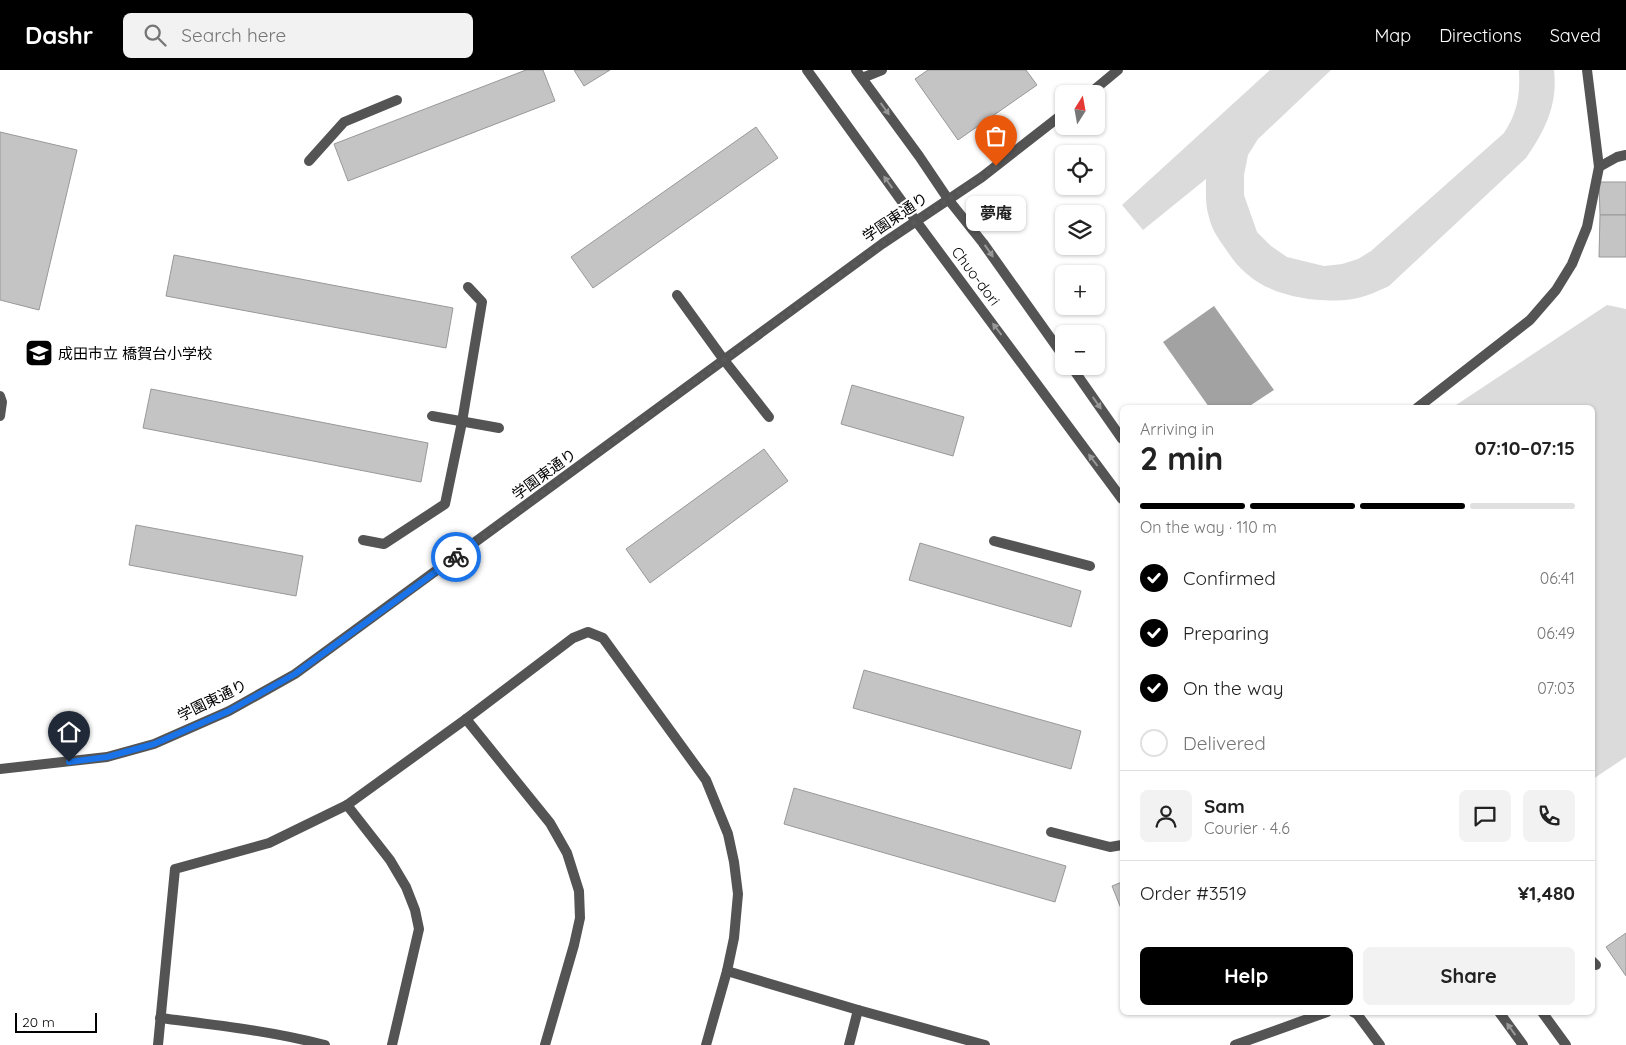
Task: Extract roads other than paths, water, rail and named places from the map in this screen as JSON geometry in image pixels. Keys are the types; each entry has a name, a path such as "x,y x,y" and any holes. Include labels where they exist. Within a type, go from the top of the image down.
{"street":[{"name":"Chuo-dori","path":"807,70 916,221 1120,496"},
{"path":"859,74 882,70"},
{"path":"1100,85 1118,70"},
{"path":"1421,405 1530,320 1556,290 1572,264 1587,227 1599,167 1587,70"},
{"name":"Chuo-dori","path":"859,74 1055,344"},
{"path":"309,161 344,122 397,100"},
{"name":"学園東通り","path":"0,769 107,757 154,744 229,711 295,674 882,244 982,177 1055,120"},
{"path":"1599,167 1617,157 1626,155"},
{"path":"363,540 384,544 445,504 462,422 482,302 468,287"},
{"path":"678,295 724,360 769,417"},
{"path":"1076,375 1120,437"},
{"path":"0,396 2,402 0,416"},
{"path":"432,416 499,428"},
{"path":"994,541 1090,566"},
{"path":"158,1045 175,869 269,843 347,805 466,719 573,638 588,632 604,638 706,780 728,834 738,894 734,938 706,1045"},
{"path":"466,719 550,822 568,853 579,891 580,918 546,1045"},
{"path":"347,805 394,867 406,887 415,910 419,929 392,1045"},
{"path":"1051,832 1110,847 1120,845"},
{"path":"727,970 858,1010 984,1045"},
{"path":"849,1045 858,1010"},
{"path":"1235,1045 1319,1015"},
{"path":"1357,1015 1380,1045"},
{"path":"1501,1015 1523,1045"},
{"path":"1544,1015 1566,1045"},
{"path":"160,1018 248,1029 325,1045"}],"place":[{"name":"夢庵","path":"996,166"},
{"name":"成田市立 橋賀台小学校","path":"39,353"}]}
